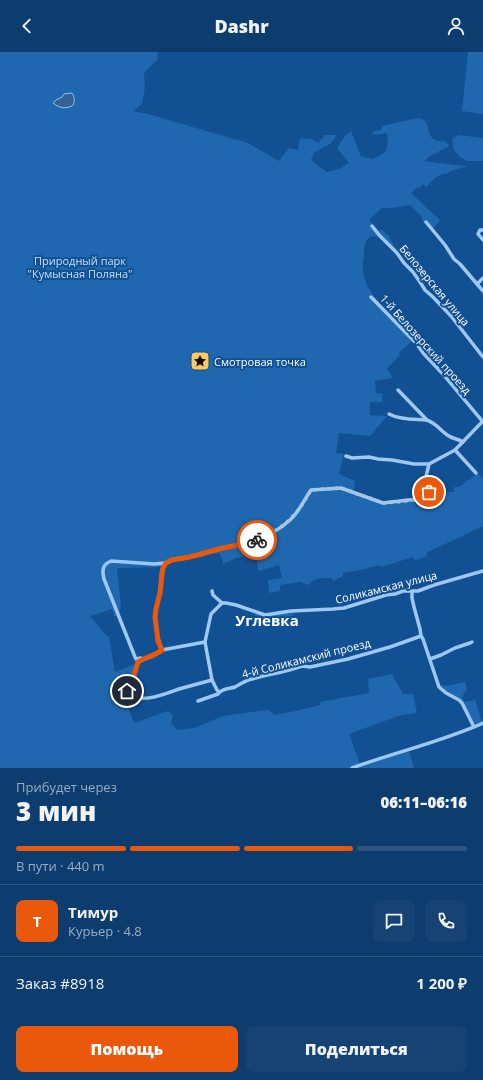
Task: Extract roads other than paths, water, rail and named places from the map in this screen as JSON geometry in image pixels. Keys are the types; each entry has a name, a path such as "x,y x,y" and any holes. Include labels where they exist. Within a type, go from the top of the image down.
{"street":[{"path":"426,222 445,245 454,259 483,291"},
{"name":"Белозерская улица","path":"372,226 413,272 425,290 451,316 483,357"},
{"path":"483,230 480,230 478,234 483,240"},
{"path":"477,284 483,278"},
{"name":"1-й Белозерский проезд","path":"371,297 415,342 483,421"},
{"path":"398,390 427,420"},
{"path":"389,414 394,417 427,420 436,424 449,437 463,442"},
{"path":"346,456 352,458 369,457 414,464 429,464 455,450 483,421"},
{"path":"455,450 476,473"},
{"path":"205,642 162,650 153,656 141,660 140,658 136,659 104,579 102,569 104,566 112,561 154,564 166,563 172,560 253,542 276,531 290,520 311,490 341,488 383,503 417,500 422,494 424,488 429,464"},
{"path":"424,488 436,497"},
{"path":"162,650 158,641 155,617 163,568 166,563"},
{"name":"Соликамская улица","path":"222,603 236,605 266,614 344,608 403,591 418,591 483,570"},
{"path":"212,591 213,595 222,603 211,614 205,642 212,680 219,692"},
{"path":"412,592 412,598 421,636 439,687 442,691 462,703 474,727"},
{"name":"4-й Соликамский проезд","path":"198,701 214,696 224,689 234,687 253,678 302,666 310,667 348,659 421,636"},
{"path":"430,659 472,642"},
{"path":"141,660 137,665 131,685 127,691 133,697 158,697 179,689 212,680"},
{"path":"352,768 377,758 452,736 483,723"}],"place":[{"name":"Смотровая точка","path":"200,361"}],"district":[{"name":"Углевка","path":"267,620"}],"park label":[{"name":"Природный парк \"Кумысная Поляна\"","path":"80,266"}]}
